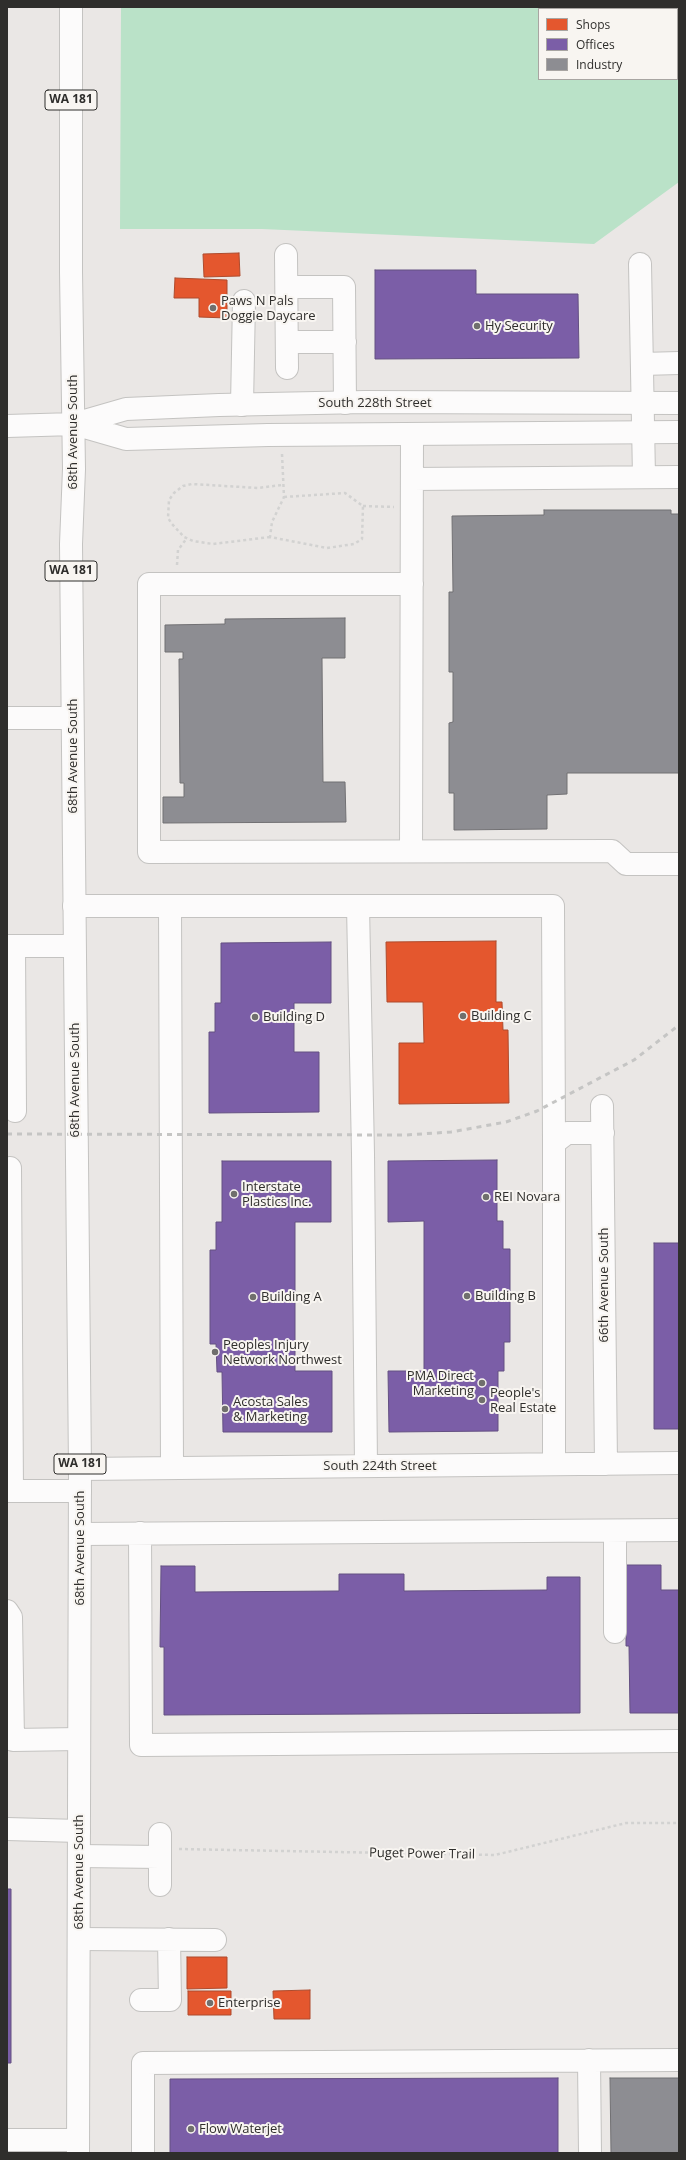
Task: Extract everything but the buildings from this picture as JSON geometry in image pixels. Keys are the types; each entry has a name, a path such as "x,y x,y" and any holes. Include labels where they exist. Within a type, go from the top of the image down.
{"main road":[{"name":"68th Avenue South","path":"71,7 71,272 74,424 71,544 72,718 80,1469 78,2146"},
{"path":"286,255 288,368"},
{"path":"640,264 644,477"},
{"path":"287,287 344,287 345,403"},
{"path":"242,405 244,301"},
{"path":"287,342 345,342"},
{"path":"642,364 679,363"},
{"name":"South 228th Street","path":"7,426 74,424 126,409 242,405 345,403 679,403"},
{"name":"South 228th Street","path":"74,424 126,440 281,435 679,432"},
{"path":"411,851 412,435"},
{"path":"412,479 679,477"},
{"path":"412,584 149,584 149,852 612,851 626,864 679,864"},
{"path":"7,718 72,718"},
{"path":"74,906 553,906 554,1464"},
{"path":"170,906 172,1468"},
{"path":"358,906 363,1154 366,1466"},
{"path":"15,1111 11,946 74,946"},
{"name":"66th Avenue South","path":"602,1106 606,1464"},
{"path":"554,1143 567,1133 603,1133"},
{"path":"10,1168 10,1491 80,1491"},
{"name":"South 224th Street","path":"80,1469 679,1463"},
{"path":"615,1530 615,1632"},
{"path":"80,1534 679,1530"},
{"path":"140,1534 141,1745 679,1741"},
{"path":"7,1611 11,1618 13,1740 80,1739"},
{"path":"7,1829 79,1831"},
{"path":"79,1856 160,1846 160,1885"},
{"path":"79,1939 215,1940"},
{"path":"140,2000 170,2000 169,1940"},
{"path":"589,2060 590,2153"},
{"path":"143,2153 143,2063 679,2060"},
{"path":"7,2140 78,2146"}],"path":[{"path":"270,537 272,522 284,497 282,485 281,435"},
{"path":"282,485 258,488 204,484 183,486 169,500 168,518 176,529 193,541 213,544 270,537 327,548 354,544 362,539 363,506"},
{"path":"284,497 345,493 363,506 412,508"},
{"path":"177,584 177,556 187,538"},
{"name":"Puget Power Trail","path":"160,1846 495,1855 626,1823 679,1822"}],"green space":[{"path":"121,7 679,7 679,182 594,244 262,229 120,229"}],"railway":[{"path":"7,1134 406,1135 451,1132 506,1122 537,1111 634,1060 679,1025"}],"place":[{"name":"Paws N Pals Doggie Daycare","path":"213,308"},
{"name":"Hy Security","path":"477,326"},
{"name":"Building C","path":"463,1016"},
{"name":"Building D","path":"255,1017"},
{"name":"Interstate Plastics Inc.","path":"234,1194"},
{"name":"REI Novara","path":"486,1197"},
{"name":"Building B","path":"467,1296"},
{"name":"Building A","path":"253,1297"},
{"name":"Peoples Injury Network Northwest","path":"215,1352"},
{"name":"PMA Direct Marketing","path":"482,1383"},
{"name":"People's Real Estate","path":"482,1400"},
{"name":"Acosta Sales & Marketing","path":"225,1409"},
{"name":"Enterprise","path":"210,2003"},
{"name":"Flow Waterjet","path":"191,2129"}]}
